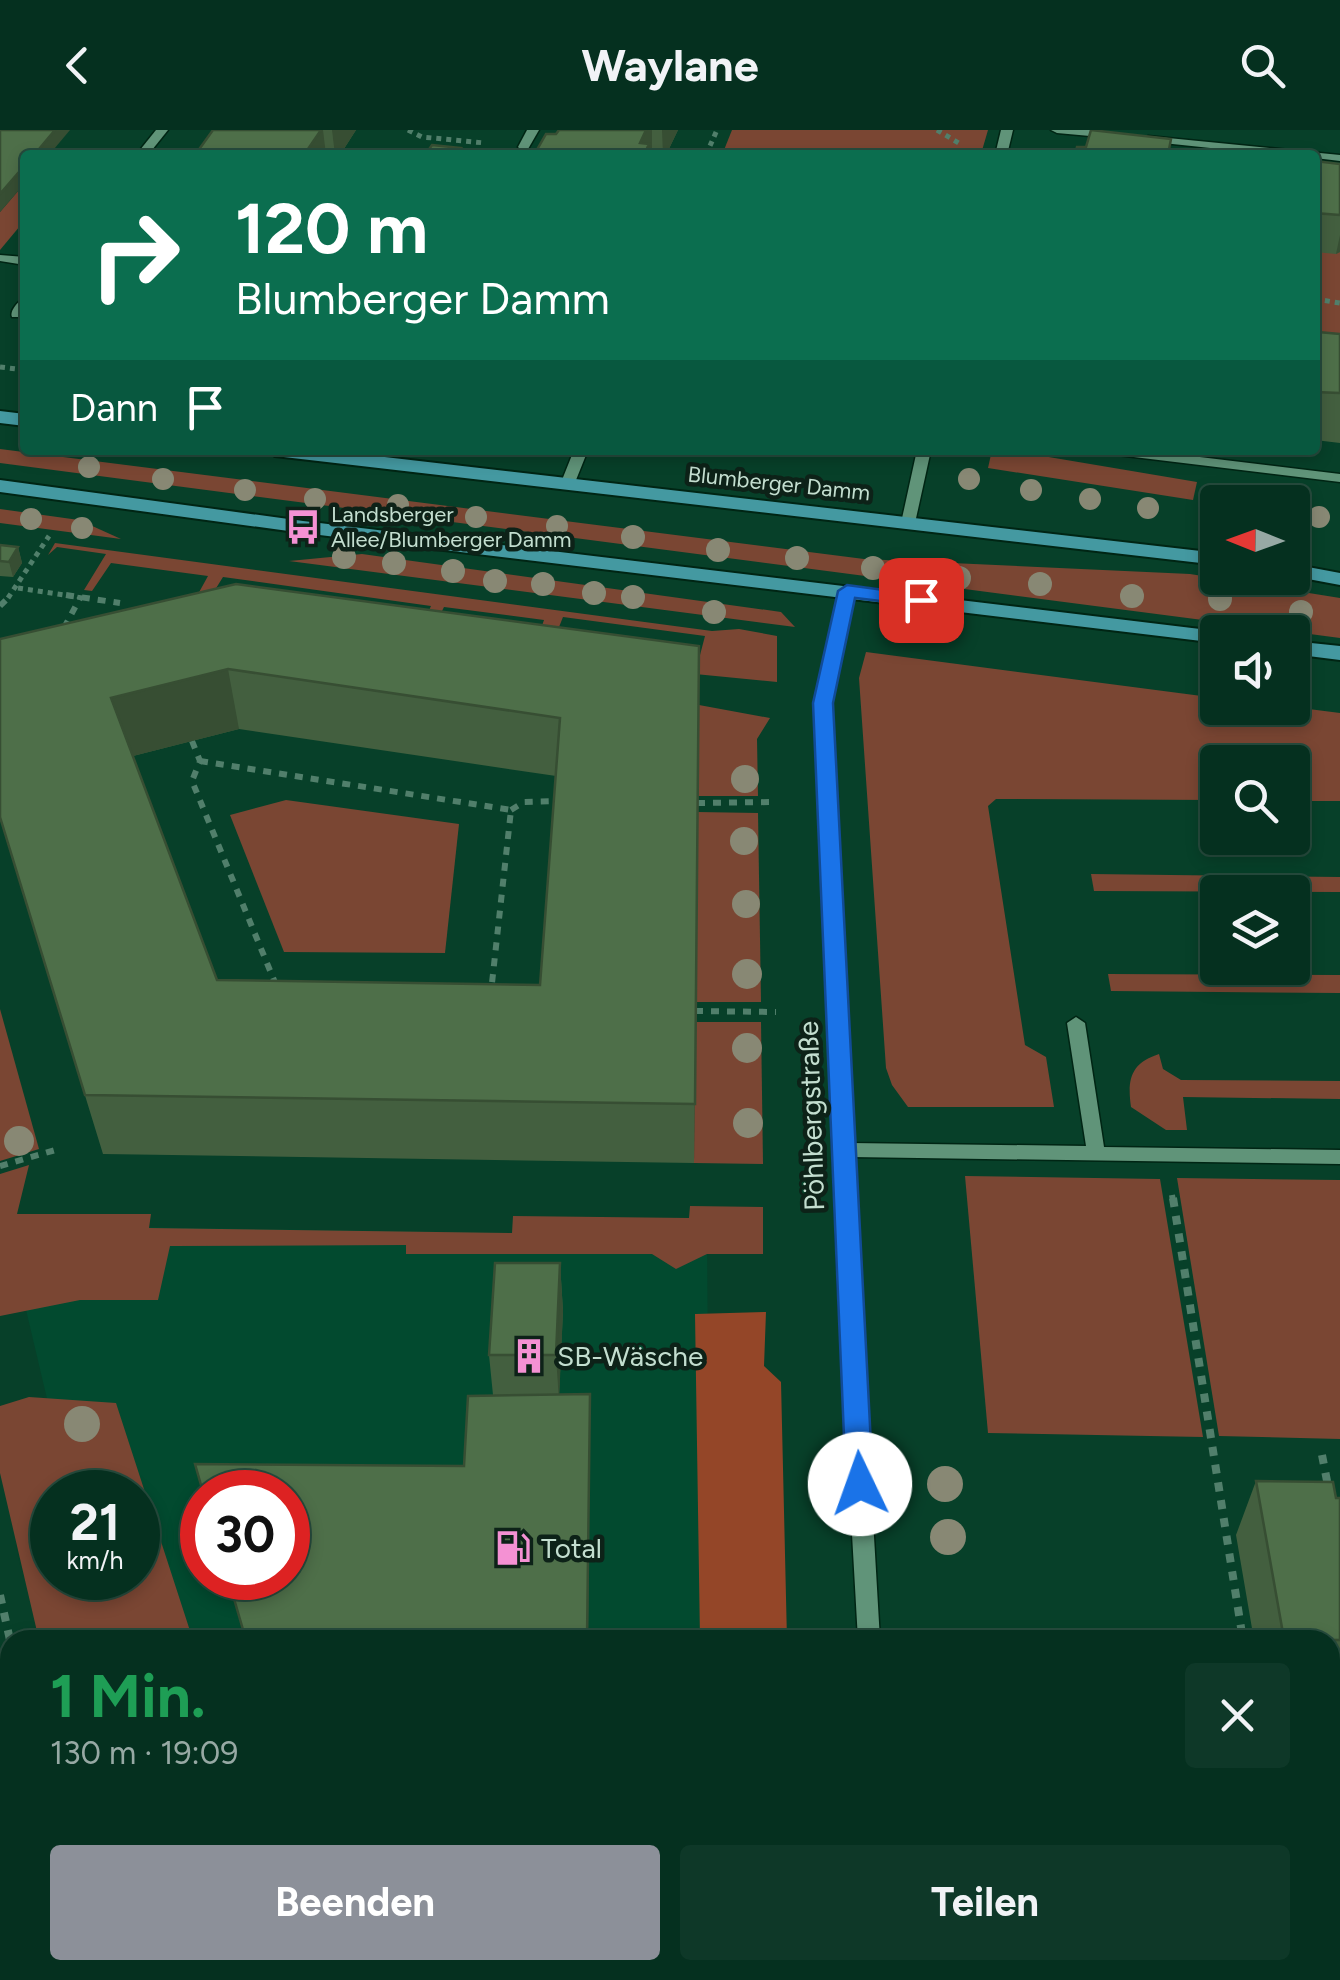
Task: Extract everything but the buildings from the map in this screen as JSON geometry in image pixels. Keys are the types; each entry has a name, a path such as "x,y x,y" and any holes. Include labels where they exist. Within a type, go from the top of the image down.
{"main road":[{"name":"Blumberger Damm","path":"318,455 1200,558"},
{"path":"0,486 322,530 1200,635"},
{"path":"1310,573 1340,579"},
{"path":"1310,648 1340,652"}],"street":[{"path":"146,150 162,130"},
{"path":"524,147 533,130"},
{"path":"1057,130 1120,136"},
{"path":"1139,138 1262,150"},
{"path":"568,485 579,455"},
{"path":"908,523 923,455"},
{"path":"1150,455 1340,478"},
{"name":"Pöhlbergstraße","path":"847,591 823,703 868,1630"},
{"path":"1076,1023 1096,1154"},
{"path":"842,1150 1340,1157"}],"path":[{"path":"408,130 422,137 524,147"},
{"path":"937,130 966,148"},
{"path":"454,150 459,141"},
{"path":"0,606 18,588 50,535"},
{"path":"18,588 120,603"},
{"path":"57,642 80,598"},
{"path":"192,740 200,761 192,780 278,990"},
{"path":"200,761 511,810 524,802 561,801"},
{"path":"697,803 772,802"},
{"path":"491,994 511,810"},
{"path":"472,993 491,994 501,1001"},
{"path":"695,1012 776,1012"},
{"path":"0,1166 59,1149"},
{"path":"1166,1155 1242,1630"},
{"path":"1322,1455 1331,1505"},
{"path":"0,1595 8,1630"}],"shaded area":[{"path":"732,130 988,130 982,150 724,150"},
{"path":"20,189 20,226 0,250 0,212"},
{"path":"1320,252 1340,252 1340,383 1320,381"},
{"path":"0,449 20,452 20,455 47,455 864,559 1190,574 1200,576 1200,595 1310,593 1340,598 1340,638 1310,634 1310,615 1200,615 1200,620 0,463"},
{"path":"991,455 1037,455 1197,482 1193,500 988,468"},
{"path":"0,509 79,520 121,539 0,523"},
{"path":"55,543 712,631 739,629 777,636 777,682 695,674 705,636 563,617 549,652 533,651 544,620 444,607 429,637 417,636 431,606 223,577 205,606 192,605 208,576 111,563 92,591 84,590 106,554 57,547 48,555"},
{"path":"362,554 781,612 795,627 289,561"},
{"path":"866,652 1200,696 1200,725 1310,725 1310,709 1340,713 1340,801 1310,801 1310,745 1200,745 1200,800 996,799 988,806 1025,1045 1046,1057 1054,1107 908,1107 892,1085 886,1068 859,678"},
{"path":"699,705 770,718 757,739 758,796 697,796"},
{"path":"286,800 459,824 445,953 284,952 230,815"},
{"path":"697,812 758,813 761,1002 696,1002"},
{"path":"1091,874 1200,875 1200,891 1094,891"},
{"path":"1310,877 1340,877 1340,892 1310,892"},
{"path":"1108,974 1200,974 1200,985 1310,985 1310,975 1340,975 1340,993 1111,991"},
{"path":"0,1009 39,1149 0,1161"},
{"path":"695,1022 761,1022 763,1164 694,1163"},
{"path":"1159,1054 1163,1069 1181,1080 1340,1081 1340,1099 1183,1097 1187,1130 1166,1130 1131,1107 1130,1097 1137,1067"},
{"path":"29,1165 17,1214 151,1214 149,1228 512,1233 513,1216 689,1218 690,1206 763,1207 763,1254 707,1254 676,1269 652,1254 406,1254 406,1245 170,1246 158,1300 80,1300 0,1316 0,1174"},
{"path":"965,1176 1160,1179 1203,1437 988,1433"},
{"path":"1177,1178 1340,1180 1340,1439 1219,1436"},
{"path":"6,1225 707,1236 710,1630 114,1630 128,1600 160,1600 160,1470 64,1470"},
{"path":"766,1312 764,1366 781,1382 787,1630 700,1630 695,1314"},
{"path":"29,1397 116,1403 138,1470 30,1470 30,1600 160,1600 160,1538 190,1630 37,1630 0,1473 0,1406"}],"place":[{"name":"Landsberger Allee/Blumberger Damm","path":"303,527"},
{"name":"SB-Wäsche","path":"529,1356"},
{"name":"Total","path":"513,1548"}],"route":[{"path":"860,1484 823,703 847,591 921,600"}]}
